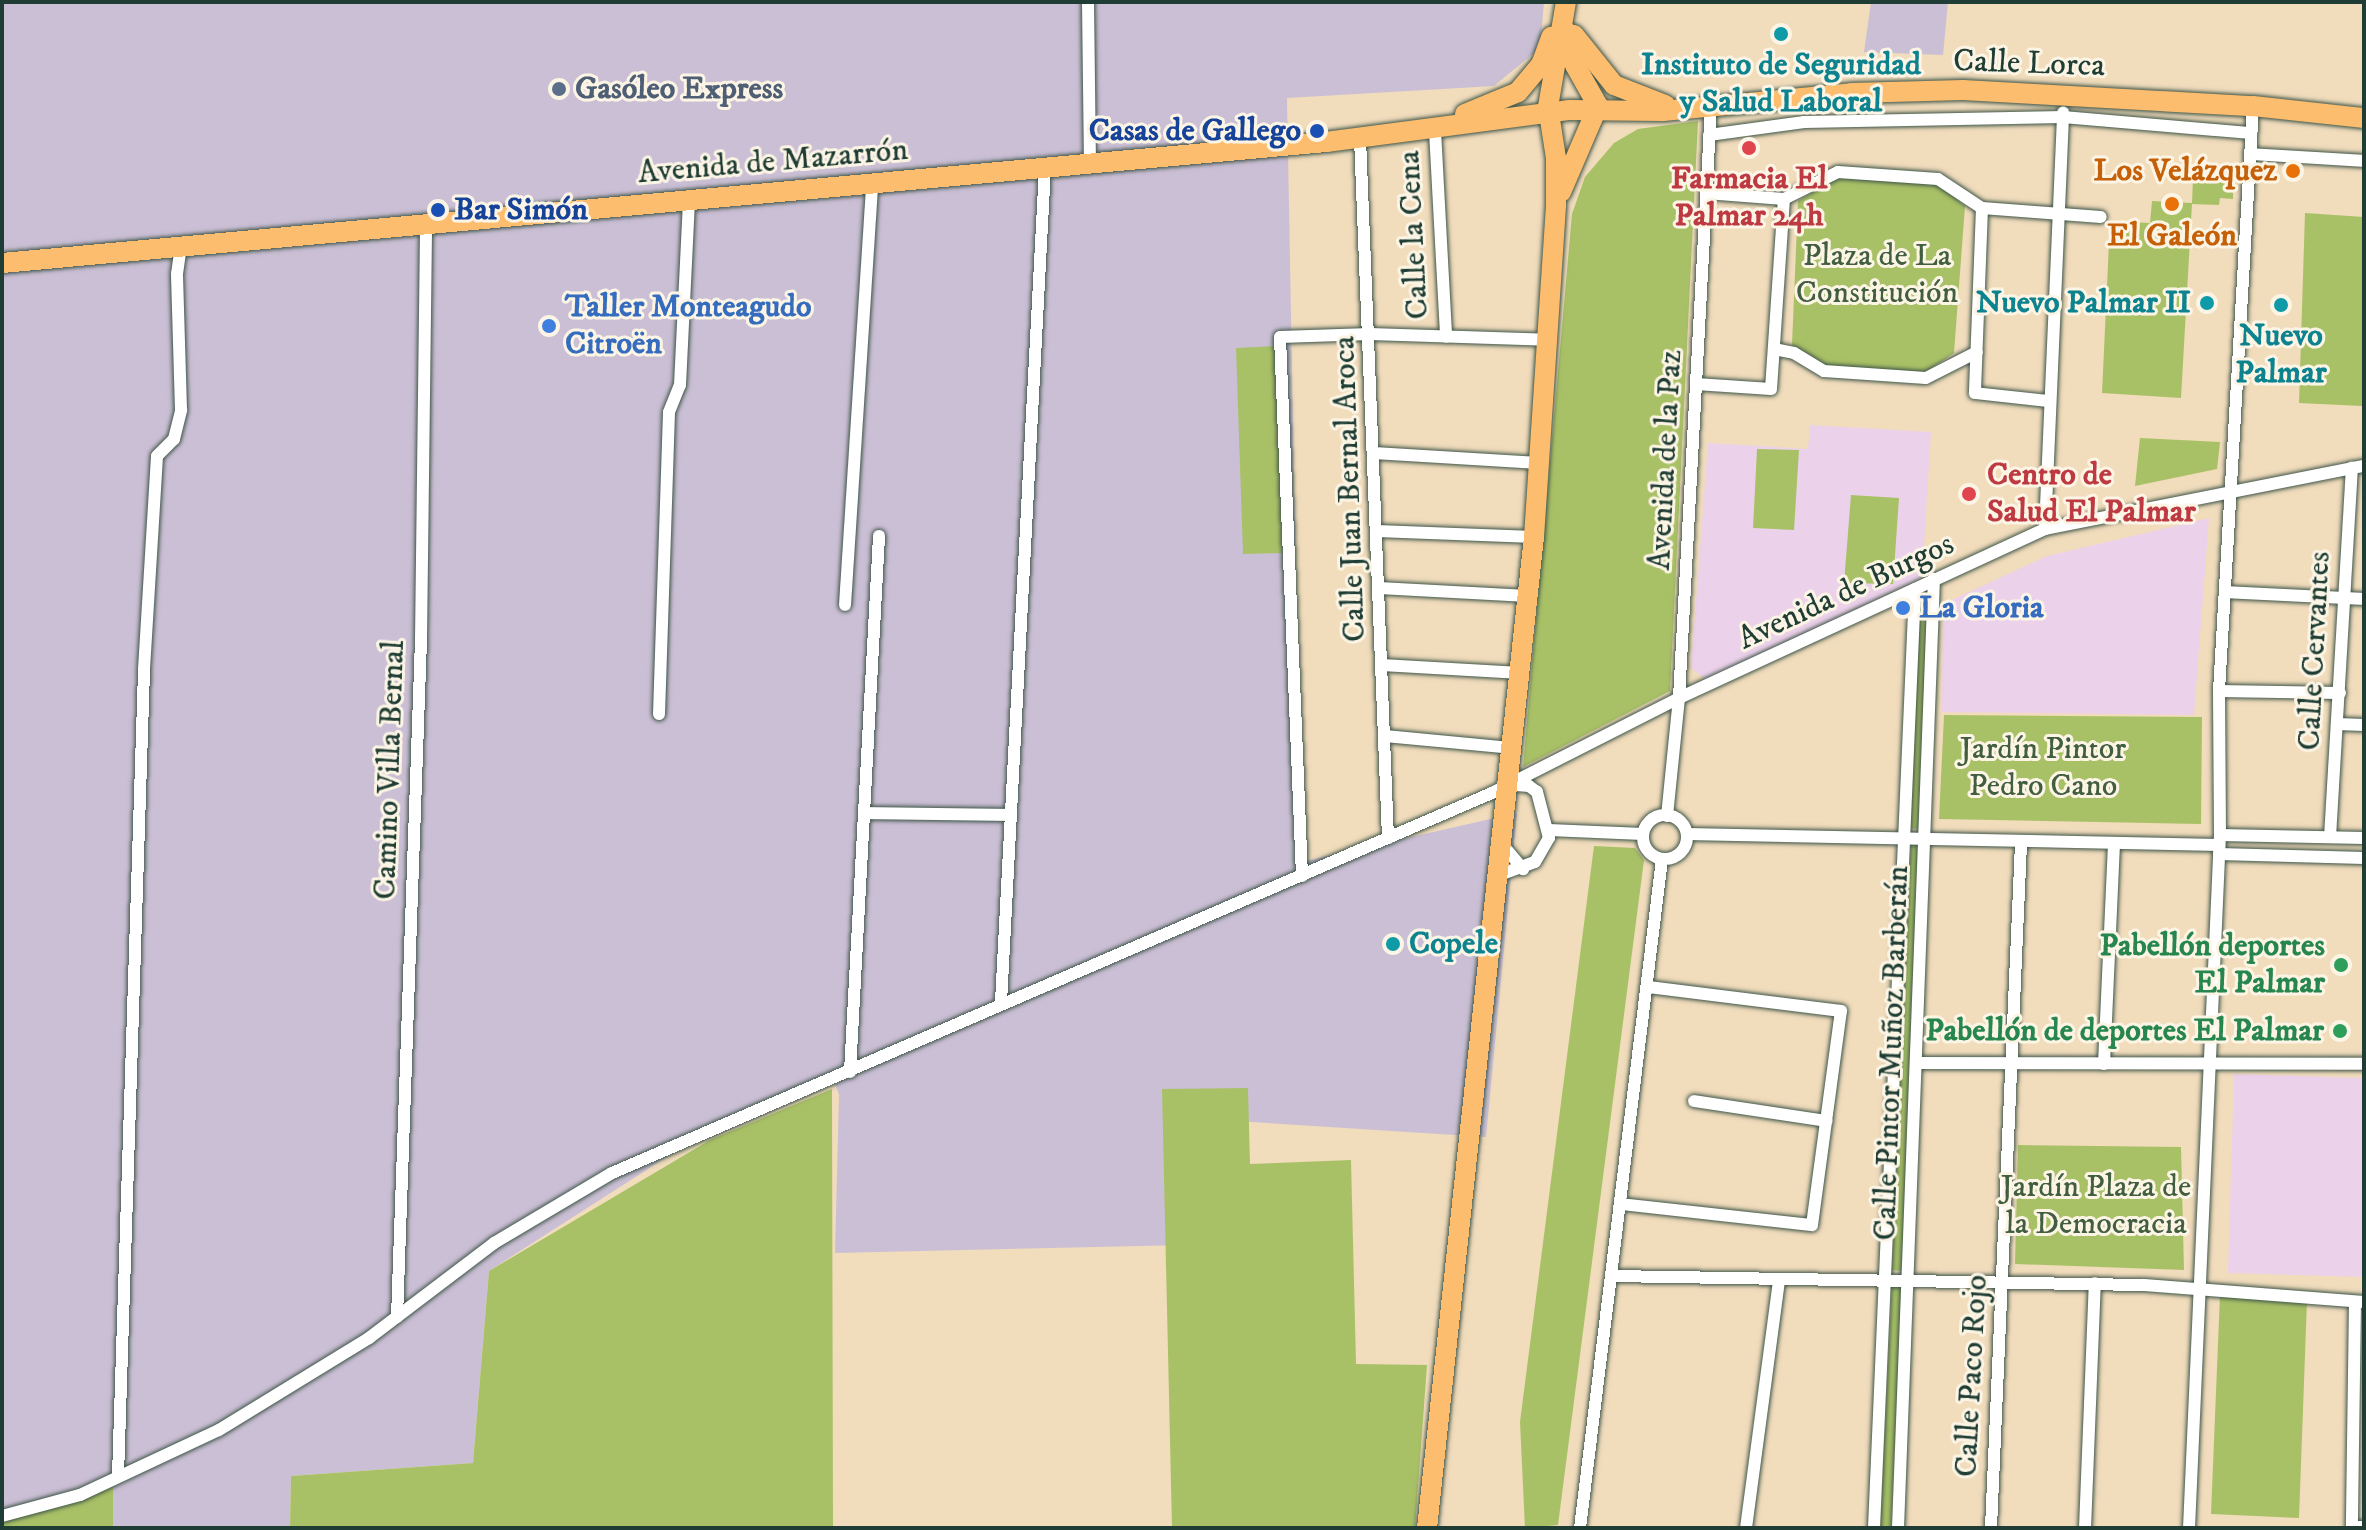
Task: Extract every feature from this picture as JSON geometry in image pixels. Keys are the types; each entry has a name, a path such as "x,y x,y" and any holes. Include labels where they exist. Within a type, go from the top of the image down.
{"main road":[{"path":"1556,205 1590,132 1596,102 1572,56 1563,5"},
{"path":"1563,5 1585,54 1614,85 1640,98 1701,108"},
{"path":"1427,1528 1534,537 1556,205 1544,112 1563,5"},
{"path":"1360,138 1483,110 1507,100 1541,65 1563,5"},
{"name":"Calle Lorca","path":"1544,112 1596,102 1631,112 1654,112 1908,91 2063,94 2253,106 2364,118"},
{"name":"Avenida de Mazarrón","path":"2,263 1435,131 1544,112"},
{"path":"1544,112 1572,135 1654,112"}],"street":[{"path":"1088,2 1090,163"},
{"path":"2045,529 2047,401 2060,214 2063,94"},
{"path":"2189,1528 2219,845 2219,691 2234,488 2253,106"},
{"name":"Avenida de la Paz","path":"1667,816 1679,698 1709,135 1701,108"},
{"name":"Calle Lorca","path":"1709,135 1804,122 2063,117 2251,133"},
{"name":"Calle la Cena","path":"1435,131 1446,337"},
{"name":"Calle Juan Bernal Aroca","path":"1360,138 1388,838"},
{"path":"2250,154 2364,161"},
{"path":"1001,1002 1008,815 1045,167"},
{"path":"1706,193 1784,199 1838,172 1938,179 1982,208 2101,217"},
{"path":"845,605 872,183"},
{"path":"1696,384 1771,389 1784,199"},
{"path":"659,714 669,412 680,385 689,200"},
{"path":"1982,208 1975,393 2047,401"},
{"name":"Camino Villa Bernal","path":"397,1317 421,640 426,224"},
{"path":"118,1476 144,669 157,456 174,439 181,410 177,274 181,247"},
{"path":"1302,876 1280,337 1370,334 1547,340"},
{"path":"1774,349 1794,353 1824,371 1926,378 1977,352"},
{"path":"1374,453 1539,463"},
{"name":"Avenida de Burgos","path":"2,1516 80,1495 219,1430 397,1317 494,1243 612,1173 850,1072 1001,1002 1509,785 1679,698 2045,529 2234,488 2358,467"},
{"name":"Calle Cervantes","path":"2330,837 2344,598 2358,467"},
{"path":"1377,531 1534,537"},
{"path":"850,1072 879,536"},
{"name":"Calle Pintor Muñoz Barberán","path":"1898,1528 1934,579"},
{"path":"1379,588 1528,596"},
{"name":"Calle Pintor Muñoz Barberán","path":"1874,1528 1915,589"},
{"path":"2225,592 2364,599"},
{"path":"1382,665 1521,673"},
{"path":"2219,691 2340,693"},
{"path":"2337,724 2364,725"},
{"path":"1385,736 1513,748"},
{"path":"1499,875 1523,869 1544,852 1549,830 1537,792 1540,771"},
{"path":"1509,785 1529,786 1537,792"},
{"path":"866,813 1008,815"},
{"path":"1667,816 1680,822 1687,834 1680,853 1662,859 1647,850 1643,834 1651,820 1667,816"},
{"path":"1549,830 1643,834"},
{"path":"1687,834 2219,845 2364,858"},
{"path":"2219,845 2330,837 2364,838"},
{"name":"Calle Paco Rojo","path":"1991,1528 2021,843"},
{"path":"1502,844 1523,869"},
{"path":"2104,1064 2114,844"},
{"path":"1580,1528 1662,859"},
{"path":"1621,1204 1812,1225 1841,1011 1648,987"},
{"path":"1916,1063 2364,1064"},
{"path":"1694,1101 1827,1121"},
{"path":"1611,1276 2095,1283 2201,1287 2360,1302 2352,1527 2364,1527"},
{"path":"1746,1528 1779,1280"},
{"path":"2085,1528 2095,1283"}],"shaded area":[{"path":"2,2 1544,2 1540,48 1494,86 1287,98 1301,862 1517,813 1486,1137 1189,1118 1185,1245 835,1253 839,1095 834,1080 715,1126 489,1271 473,1463 291,1476 290,1528 113,1528 113,1486 2,1516"},
{"path":"1871,2 1948,2 1943,55 1864,52"},
{"path":"1810,425 1931,432 1922,578 1708,681 1691,668 1708,443 1808,449"},
{"path":"2209,518 2194,715 1942,712 1943,604 2047,556"},
{"path":"2234,1074 2364,1078 2364,1277 2228,1273"}],"green space":[{"path":"1698,121 1670,691 1523,767 1572,214 1585,177 1614,143 1638,129"},
{"name":"Plaza de La Constitución","path":"1838,178 1937,184 1965,206 1954,353 1923,374 1826,366 1792,345 1798,201"},
{"path":"2193,178 2233,181 2233,199 2220,198 2219,205 2192,204 2181,398 2102,393 2110,221 2150,223 2152,201 2192,203"},
{"path":"2305,213 2364,217 2362,406 2299,403"},
{"path":"1276,346 1282,553 1243,554 1236,348"},
{"path":"2140,438 2220,442 2217,469 2135,486"},
{"path":"1757,449 1799,450 1794,530 1753,528"},
{"path":"1851,495 1899,498 1893,584 1844,583"},
{"path":"1930,588 1920,829 1909,828 1921,593"},
{"name":"Jardín Pintor Pedro Cano","path":"1944,715 2202,717 2201,824 1939,819"},
{"path":"1919,842 1903,1271 1892,1270 1911,843"},
{"path":"1594,846 1635,848 1644,860 1558,1525 1525,1528 1520,1422"},
{"path":"1248,1088 1250,1164 1351,1160 1356,1364 1427,1365 1415,1528 1172,1528 1162,1089"},
{"path":"832,1089 833,1528 290,1528 291,1476 473,1463 489,1271 710,1140"},
{"name":"Jardín Plaza de la Democracia","path":"2018,1145 2181,1147 2184,1270 2015,1264"},
{"path":"1892,1285 1902,1285 1891,1528 1880,1528"},
{"path":"2220,1295 2307,1300 2299,1518 2211,1514"},
{"path":"113,1485 113,1528 2,1528 2,1517"}],"place":[{"name":"Instituto de Seguridad y Salud Laboral","path":"1781,34"},
{"name":"Gasóleo Express","path":"559,89"},
{"name":"Casas de Gallego","path":"1317,131"},
{"name":"Farmacia El Palmar 24h","path":"1749,148"},
{"name":"Los Velázquez","path":"2293,171"},
{"name":"El Galeón","path":"2172,204"},
{"name":"Bar Simón","path":"438,210"},
{"name":"Nuevo Palmar II","path":"2207,303"},
{"name":"Nuevo Palmar","path":"2281,305"},
{"name":"Taller Monteagudo Citroën","path":"549,326"},
{"name":"Centro de Salud El Palmar","path":"1969,494"},
{"name":"La Gloria","path":"1903,608"},
{"name":"Copele","path":"1393,944"},
{"name":"Pabellón deportes El Palmar","path":"2341,965"},
{"name":"Pabellón de deportes El Palmar","path":"2340,1031"}]}
